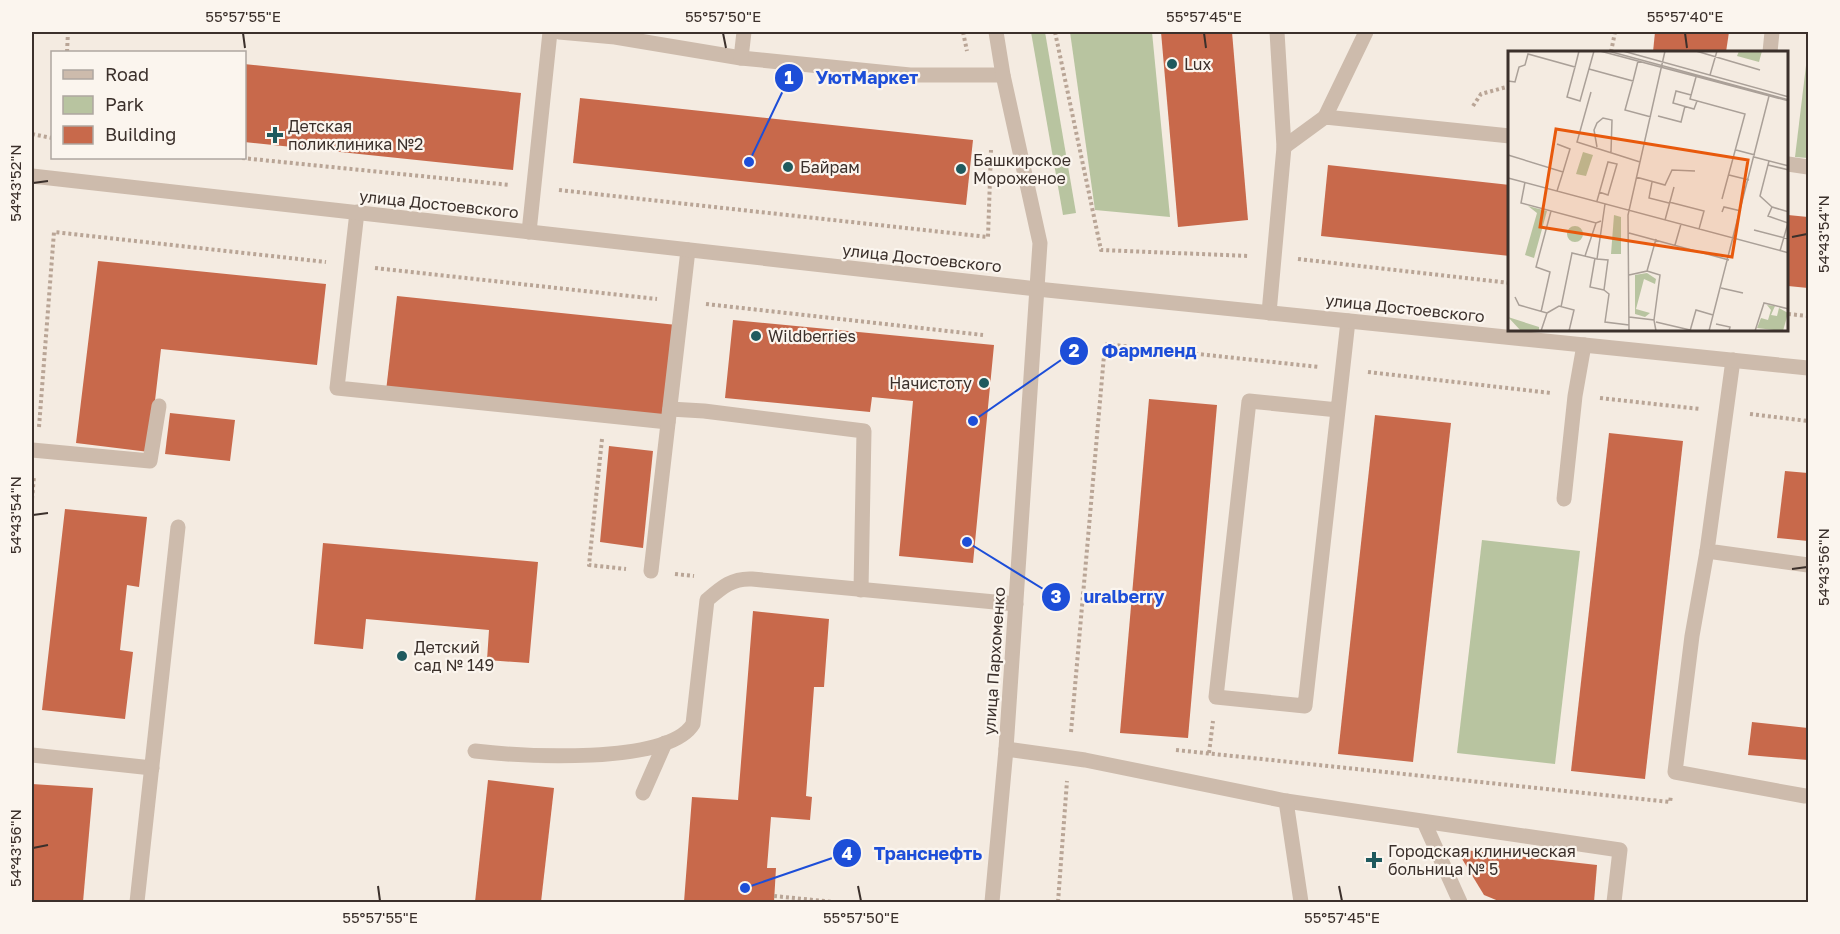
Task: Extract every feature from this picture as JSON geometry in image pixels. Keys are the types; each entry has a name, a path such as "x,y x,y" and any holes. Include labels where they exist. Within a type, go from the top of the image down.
{"street":[{"path":"529,232 550,32"},
{"path":"559,32 615,37 741,58 910,75 1003,75"},
{"path":"741,58 744,32"},
{"name":"улица Пархоменко","path":"992,903 1006,749 1040,243 1003,75 996,32"},
{"path":"1269,313 1284,147 1277,32"},
{"path":"1284,147 1325,117 1366,32"},
{"path":"1770,51 1772,32"},
{"path":"1325,117 1508,136"},
{"path":"1789,164 1809,167"},
{"name":"улица Достоевского","path":"32,176 1037,289 1809,368"},
{"path":"357,212 337,388 669,416 704,411 864,431 861,590"},
{"path":"651,571 688,250"},
{"path":"1338,410 1249,401 1216,697 1305,706 1348,321"},
{"path":"1564,499 1575,396 1584,345"},
{"path":"1733,360 1707,551 1692,636 1675,772 1805,796"},
{"path":"34,451 150,461 159,406"},
{"path":"137,903 178,527"},
{"path":"1707,551 1809,564"},
{"path":"475,751 560,757 616,752 665,743 689,730 693,724 707,600 725,584 741,579 1016,604"},
{"path":"643,793 665,743"},
{"path":"1006,749 1069,758 1286,801 1620,850 1614,903"},
{"path":"32,755 152,768"},
{"path":"1286,801 1301,903"},
{"path":"1424,822 1460,903"}],"path":[{"path":"66,51 68,32"},
{"path":"963,32 972,76"},
{"path":"1055,32 1101,250 1274,257 1508,283"},
{"path":"1611,51 1615,32"},
{"path":"1454,130 1481,94 1508,87"},
{"path":"32,135 51,138"},
{"path":"246,158 988,237 991,147"},
{"path":"32,499 34,451 54,232 982,335"},
{"path":"1789,314 1809,316"},
{"path":"1058,903 1105,344 1809,421"},
{"path":"1174,750 1670,802 1675,772"},
{"path":"774,896 834,903"}],"green space":[{"path":"1031,32 1045,32 1076,213 1063,215"},
{"path":"1070,32 1152,32 1170,217 1095,210"},
{"path":"1808,49 1808,158 1795,157"},
{"path":"1482,540 1580,551 1555,764 1457,753"}],"building":[{"path":"1161,32 1232,32 1248,220 1178,227"},
{"path":"1655,32 1729,32 1726,51 1653,51"},
{"path":"246,64 521,93 513,170 246,142"},
{"path":"580,98 973,140 966,205 573,163"},
{"path":"1328,165 1508,185 1508,256 1321,236"},
{"path":"1789,215 1808,217 1808,288 1789,286"},
{"path":"98,261 326,284 317,365 161,349 149,452 76,443"},
{"path":"397,296 677,325 667,420 386,391"},
{"path":"733,320 994,345 973,563 899,556 913,401 872,397 870,412 725,398"},
{"path":"1149,399 1217,405 1188,738 1120,733"},
{"path":"170,413 235,420 230,461 165,454"},
{"path":"1375,415 1451,423 1413,762 1338,754"},
{"path":"1609,433 1683,441 1645,779 1571,771"},
{"path":"609,446 653,451 643,548 600,542"},
{"path":"1785,471 1808,473 1808,541 1777,538"},
{"path":"65,509 147,517 139,587 127,585 120,650 133,652 125,719 42,710"},
{"path":"323,543 538,562 529,663 487,660 489,630 366,619 363,649 314,644"},
{"path":"753,611 829,619 824,687 814,687 806,796 812,797 810,820 771,817 767,868 776,868 774,902 684,902 692,797 738,800"},
{"path":"1752,722 1808,728 1808,760 1748,755"},
{"path":"488,780 554,788 541,902 475,902"},
{"path":"32,784 93,788 83,902 32,902"},
{"path":"1456,849 1597,865 1594,902 1501,902 1484,895"}],"place":[{"name":"Lux","path":"1172,64"},
{"name":"Детская поликлиника №2","path":"275,135"},
{"name":"УютМаркет","path":"749,162"},
{"name":"Байрам","path":"788,167"},
{"name":"Башкирское Мороженое","path":"961,169"},
{"name":"Wildberries","path":"756,336"},
{"name":"Начистоту","path":"984,383"},
{"name":"Фармленд","path":"973,421"},
{"name":"uralberry","path":"967,542"},
{"name":"Детский сад № 149","path":"402,656"},
{"name":"Городская клиническая больница № 5","path":"1374,860"},
{"name":"Транснефть","path":"745,888"}]}
